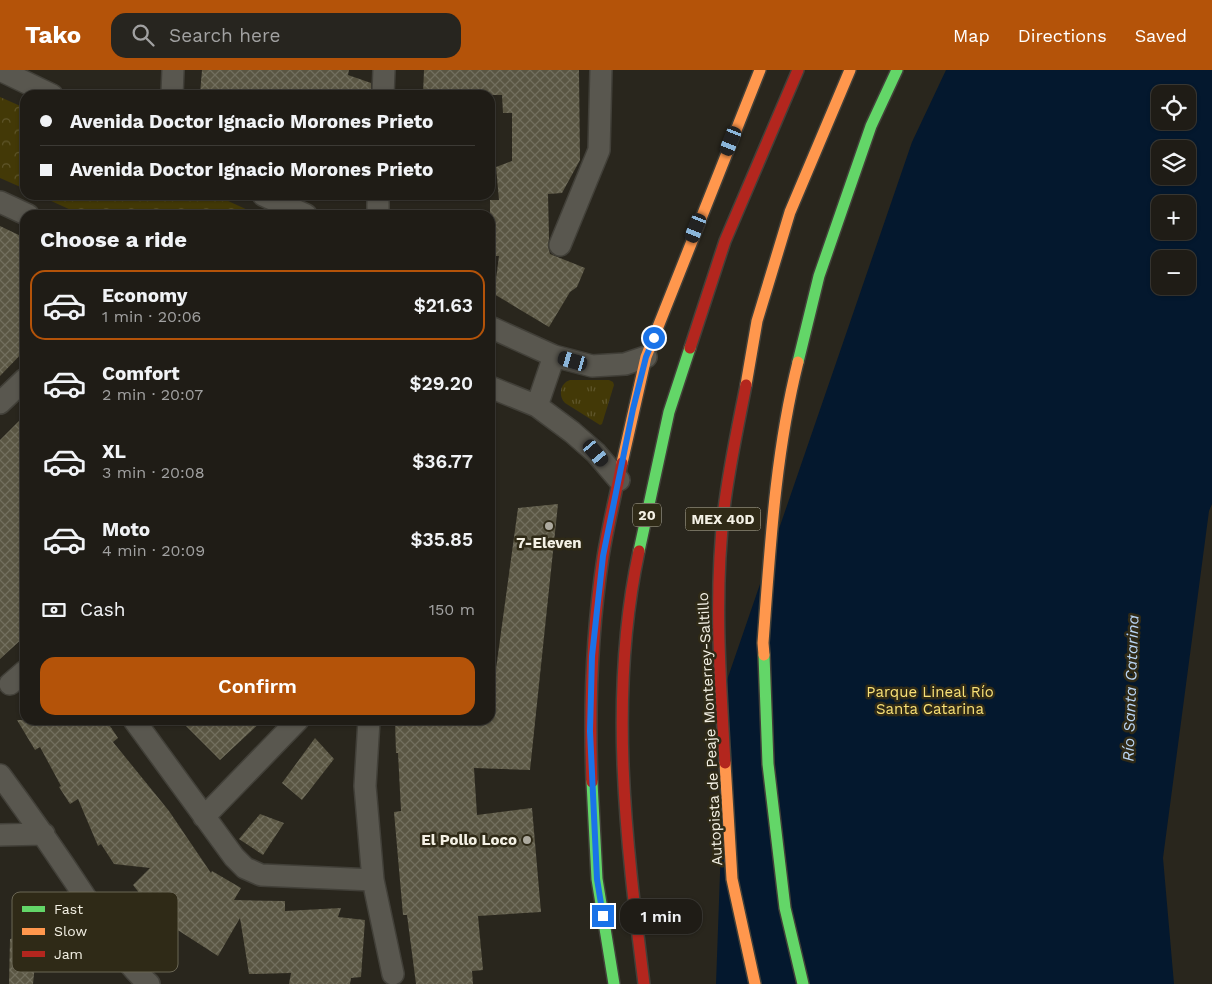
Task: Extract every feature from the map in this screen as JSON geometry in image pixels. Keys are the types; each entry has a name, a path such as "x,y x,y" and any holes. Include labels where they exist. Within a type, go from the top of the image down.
{"main road":[{"name":"20","path":"614,984 597,879 590,731 592,656 603,556 633,409 646,357 692,237 760,70"},
{"name":"20","path":"644,984 629,865 621,718 625,648 637,560 669,412 726,241 798,70"},
{"name":"Autopista de Peaje Monterrey-Saltillo","path":"755,984 732,878 719,653 718,594 724,508 757,321 790,212 850,70"},
{"name":"MEX 40D","path":"803,984 785,908 768,764 763,643 773,507 788,401 819,276 871,126 897,70"}],"street":[{"path":"0,70 42,90"},
{"path":"172,90 173,70"},
{"path":"383,90 384,70"},
{"path":"560,245 599,150 601,70"},
{"path":"274,200 295,210"},
{"path":"0,202 20,211"},
{"path":"495,329 554,356 592,366 624,364 646,357"},
{"path":"537,406 554,356"},
{"path":"0,403 20,384"},
{"path":"495,389 537,406 596,453 620,480"},
{"path":"138,725 234,857 245,868 261,876 373,880"},
{"path":"204,817 293,725"},
{"path":"369,725 365,786 373,880 393,974"},
{"path":"0,775 44,834 82,892"},
{"path":"0,835 44,834"},
{"path":"137,972 149,984"}],"green space":[{"path":"0,97 20,106 20,187 0,178"},
{"path":"49,200 226,200 248,210 71,210"},
{"path":"570,380 609,380 613,382 614,385 602,424 600,425 565,403 561,397 561,390 564,384"}],"water":[{"name":"Río Santa Catarina","path":"946,70 1212,70 1212,504 1209,511 1163,858 1174,984 716,984 727,680 912,142"}],"building":[{"path":"202,70 349,70 348,75 371,83 371,90 200,90"},
{"path":"424,70 579,70 580,160 562,193 548,194 548,246 550,254 585,268 577,287 570,292 549,327 495,295 499,256 495,256 495,210 490,210 490,200 499,200 496,167 512,161 512,113 503,113 502,95 495,95 495,90 423,90"},
{"path":"0,226 20,236 20,355 0,376"},
{"path":"20,420 20,641 0,659 0,440"},
{"path":"558,504 530,770 474,768 477,815 532,808 541,912 478,916 483,970 472,971 473,984 416,984 407,915 403,915 394,812 401,811 395,725 495,725 495,676 518,508"},
{"path":"20,725 109,725 118,738 113,742 169,811 211,873 212,871 241,888 234,900 285,901 285,911 341,908 338,917 365,920 361,977 351,978 350,984 289,984 291,973 249,974 240,918 218,956 178,930 178,892 139,892 133,885 150,868 114,864 101,844 98,846 78,799 70,804 59,787 61,786 40,747 35,750"},
{"path":"185,725 258,725 220,760"},
{"path":"315,738 334,759 302,800 282,783"},
{"path":"260,814 284,823 263,855 239,839"},
{"path":"10,939 12,939 12,972 34,972 33,984 9,984"}],"traffic: fast":[{"path":"798,362 819,276 871,126 897,70"},
{"path":"639,551 669,412 690,348"},
{"path":"764,655 768,764 785,908 803,984"},
{"path":"592,782 597,879 614,984"}],"traffic: slow":[{"path":"622,463 646,357 760,70"},
{"path":"746,385 757,321 790,212 850,70"},
{"path":"764,655 763,643 774,502 784,432 798,362"},
{"path":"725,763 732,879 755,984"}],"traffic: jam":[{"path":"690,348 725,241 798,70"},
{"path":"725,763 719,636 719,573 728,478 746,385"},
{"path":"592,782 591,697 596,613 605,545 622,463"},
{"path":"639,551 624,659 622,713 626,822 644,984"}],"place":[{"name":"7-Eleven","path":"549,526"},
{"name":"El Pollo Loco","path":"527,840"}],"route":[{"path":"603,916 597,879 590,731 592,656 603,556 633,409 646,357 654,338"}],"park label":[{"name":"Parque Lineal Río Santa Catarina","path":"930,700"}]}
